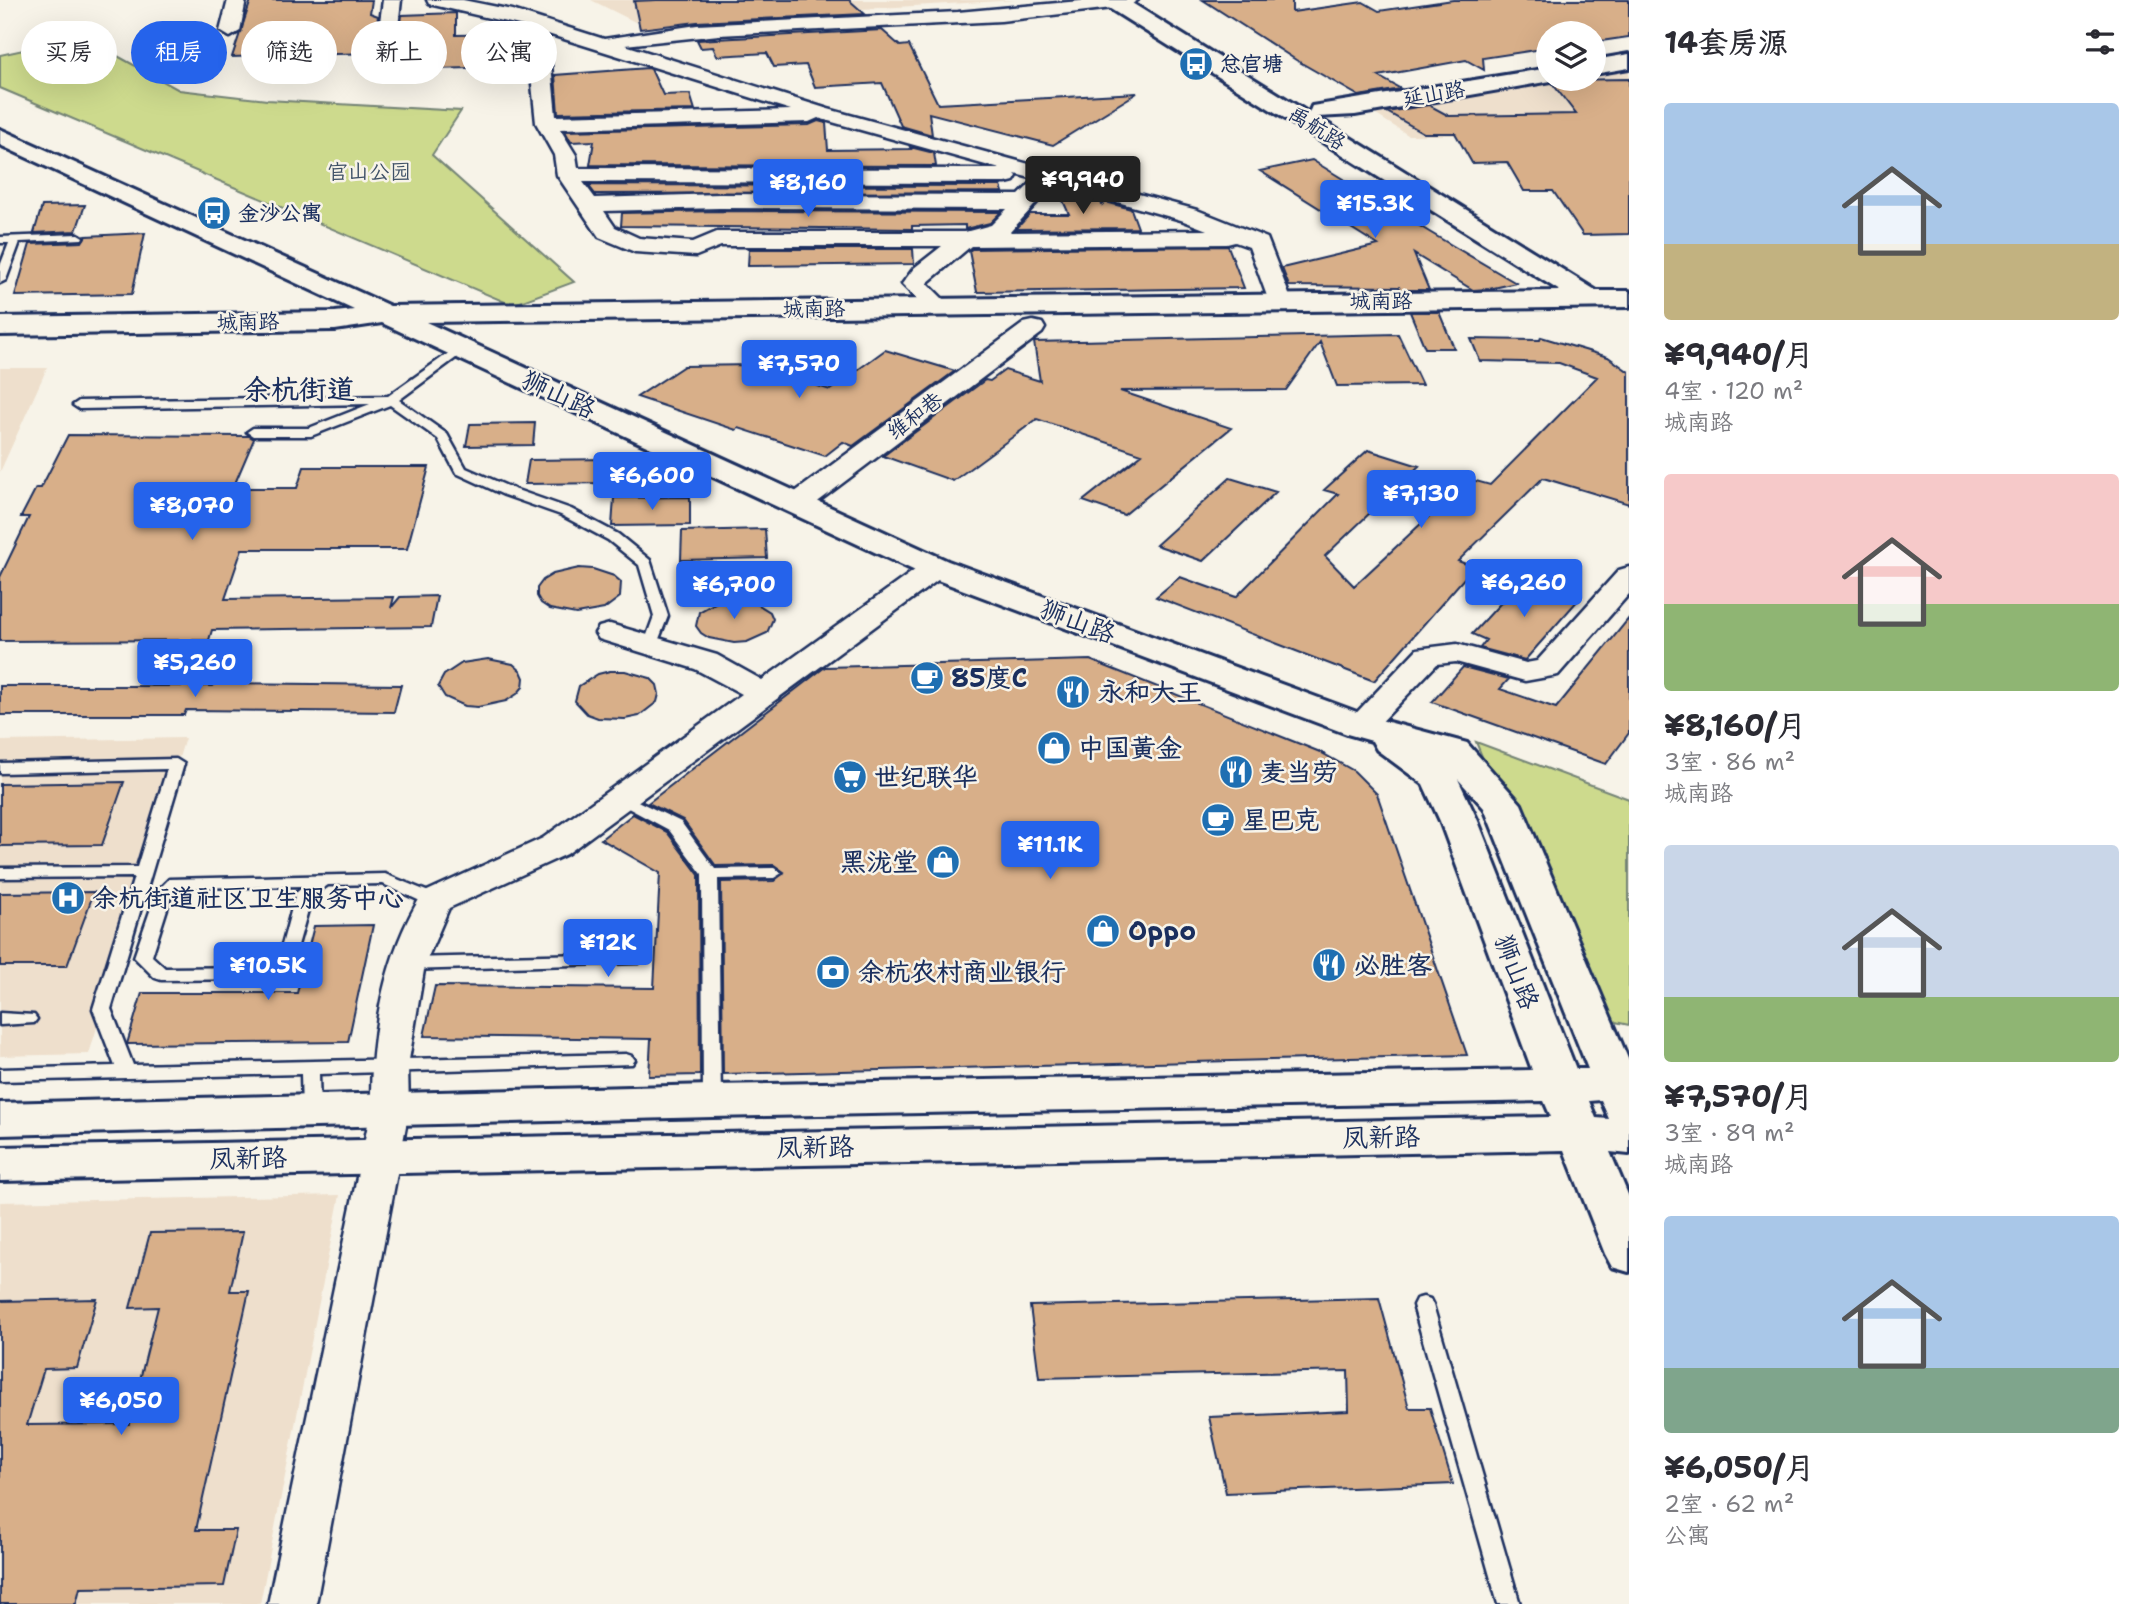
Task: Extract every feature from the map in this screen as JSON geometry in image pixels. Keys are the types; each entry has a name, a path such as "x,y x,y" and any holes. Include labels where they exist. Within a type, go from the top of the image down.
{"main road":[{"name":"禹航路","path":"1142,0 1320,111 1627,310"},
{"name":"禹航路","path":"1119,1 1593,300"},
{"path":"1606,65 1629,61"},
{"name":"延山路","path":"1320,111 1355,108 1536,77"},
{"name":"狮山路","path":"0,136 936,568 1360,726 1454,751 1502,804 1624,1094"},
{"name":"城南路","path":"0,326 335,321 387,314 1280,302 1593,300 1627,310"},
{"name":"城南路","path":"0,340 347,334 448,343 1627,310"},
{"name":"狮山路","path":"1360,726 1401,748 1438,778 1459,821 1560,1085 1629,1254"},
{"name":"凤新路","path":"0,1119 712,1101 1560,1085 1624,1094"},
{"name":"凤新路","path":"0,1164 1580,1133 1629,1137"}],"street":[{"path":"230,31 237,0"},
{"path":"389,21 392,0"},
{"path":"436,0 528,21"},
{"path":"605,44 664,33 1038,13 1119,1"},
{"path":"557,30 821,113 1189,215 1259,243 1280,302"},
{"path":"542,84 546,123 565,155 568,175 607,232 635,245 696,249 717,239 1243,237"},
{"path":"717,239 723,90 734,84"},
{"path":"546,123 792,117 821,113"},
{"path":"568,175 720,160 838,175 1050,176"},
{"path":"838,175 842,201 841,239"},
{"path":"926,308 932,300 914,284 922,273 965,239 999,230 1050,176"},
{"path":"588,205 719,201 1026,202"},
{"name":"维和巷","path":"797,504 1033,328"},
{"path":"292,1604 390,1110 389,1066 407,964 435,901 555,846 936,568"},
{"path":"1360,726 1427,655 1457,653 1525,673 1547,668 1629,576"},
{"path":"610,634 706,663 765,694"}],"lane":[{"path":"0,240 78,237"},
{"path":"0,280 16,240"},
{"path":"253,432 311,432 391,400 448,343"},
{"path":"79,405 391,400 443,437 461,470 509,492 566,512 613,537 645,564 661,616 650,646"},
{"path":"0,768 176,764 102,1009 126,1072"},
{"path":"621,798 675,826 710,874 712,1101"},
{"path":"0,873 144,872"},
{"path":"710,874 774,873"},
{"path":"325,880 304,893 287,959 266,973 161,974 143,957 165,891 175,883 325,880 385,879 435,901"},
{"path":"407,964 633,959"},
{"path":"0,1019 28,1019"},
{"path":"0,1075 626,1060"},
{"path":"310,1068 311,1111"},
{"path":"1423,1305 1508,1604"}],"shaded area":[{"path":"591,0 1017,0 635,22"},
{"path":"1606,70 1629,70 1629,134 1408,135 1370,111 1536,83 1536,91 1606,91"},
{"path":"0,368 47,368 0,472"},
{"name":"余杭街道社区卫生服务中心","path":"185,738 89,1054 0,1056 0,741"},
{"path":"340,1195 260,1604 0,1604 0,1202"}],"green space":[{"name":"官山公园","path":"21,50 21,84 117,84 117,56 131,64 131,84 168,84 179,90 267,100 461,111 432,155 574,282 512,305 0,88 0,55"},
{"path":"1476,742 1629,799 1629,1025 1593,1017 1577,988"}],"building":[{"path":"251,0 372,0 370,13 378,16 377,21 351,21 351,54 337,54 337,21 244,21"},
{"path":"849,0 865,14 697,22 640,29 634,1"},
{"path":"1203,0 1292,0 1292,12 1363,2 1379,11 1453,0 1629,0 1629,37 1606,40 1606,21 1536,21 1536,50 1483,58 1484,70 1466,60 1378,76 1401,89 1359,96 1296,60"},
{"path":"456,13 456,35 461,35 461,68 447,69 447,21 401,21 402,15"},
{"path":"241,30 241,57 232,57"},
{"path":"882,30 900,46 909,45 938,104 1137,93 1053,145 929,113 932,135 901,126 882,83 815,87 806,65 774,67 767,53 717,56 713,47 701,48 697,40"},
{"path":"648,68 651,69 663,95 690,94 695,110 558,113 557,75"},
{"path":"1606,79 1629,79 1629,234 1583,235 1553,191 1524,191 1507,162 1472,163 1455,133 1424,133 1387,112 1429,105 1449,116 1576,114 1558,91 1606,91"},
{"path":"818,121 826,123 828,150 911,149 910,147 934,153 936,166 590,165 594,141 571,142 565,131 809,125"},
{"path":"1312,160 1516,283 1473,290 1414,254 1429,290 1401,290 1399,287 1289,286 1282,268 1378,245 1260,171"},
{"path":"588,185 1001,186 1003,192 595,194"},
{"path":"1077,193 1100,200 1102,205 1106,202 1131,209 1138,228 1016,229 1030,214 1069,214 1060,194"},
{"path":"85,205 76,231 34,233 42,206"},
{"path":"1001,212 990,223 965,229 965,225 912,226 912,229 621,226 622,213"},
{"path":"145,233 132,294 15,296 30,244 82,242 86,236"},
{"path":"1228,246 1244,288 977,292 969,251 972,249"},
{"path":"749,249 913,249 914,264 748,266"},
{"path":"1410,312 1439,312 1454,348 1425,348"},
{"path":"1398,334 1422,385 1337,386 1320,342 1286,390 1120,391 1231,428 1124,515 1083,501 1142,454 1037,419 953,481 883,456 985,380 990,381 1005,370 1040,381 1034,342"},
{"path":"1541,337 1608,357 1629,372 1629,504 1543,478 1458,561 1474,567 1374,681 1156,597 1180,577 1236,597 1338,494 1324,490 1368,450 1419,466 1325,556 1354,586 1469,479 1490,485 1597,377 1559,363 1480,361 1471,339 1540,340"},
{"path":"885,350 955,371 853,446 843,442 825,456 637,397 684,366 753,365 830,390"},
{"path":"535,423 533,445 466,446 470,424"},
{"path":"68,435 249,436 254,439 233,488 297,488 304,467 429,467 407,549 242,549 225,599 394,597 391,608 400,597 437,596 431,627 212,630 209,640 0,641 0,577 29,517 21,517 36,488 41,488"},
{"path":"613,459 610,483 525,484 529,460"},
{"path":"1230,478 1276,492 1203,561 1156,545"},
{"path":"690,497 690,525 612,526 614,498"},
{"path":"765,529 767,558 681,560 682,531"},
{"path":"579,568 593,569 614,576 621,582 620,597 604,609 576,614 550,609 541,603 537,588 543,580 553,574"},
{"path":"1523,579 1580,598 1525,660 1480,648 1486,640 1472,634"},
{"path":"735,599 754,602 770,612 773,619 767,633 747,642 734,643 709,638 701,633 696,626 699,612 717,602"},
{"path":"1629,618 1629,733 1606,764 1432,702 1463,667 1509,679 1500,689 1556,708"},
{"path":"488,659 513,664 521,671 524,678 523,687 517,694 506,701 478,707 465,706 445,697 438,686 444,675 462,663"},
{"path":"1090,660 1320,752 1354,771 1377,794 1467,1055 723,1074 721,882 774,881 784,872 774,865 716,866 683,820 648,803 825,667"},
{"path":"625,671 650,678 657,685 657,702 639,716 625,719 598,718 587,714 575,701 579,686 598,674"},
{"path":"215,683 401,685 394,712 186,710 184,715 0,715 0,686 213,686"},
{"path":"124,782 102,845 0,846 0,784"},
{"path":"633,814 667,832 699,875 700,1075 649,1076 651,1039 424,1036 435,986 654,988 660,873 601,839"},
{"path":"94,892 67,966 0,966 0,893"},
{"path":"373,925 348,1042 127,1044 142,993 297,993 314,926"},
{"path":"243,1232 230,1291 249,1291 196,1530 236,1530 224,1586 80,1588 76,1604 0,1604 0,1301 97,1299 77,1368 44,1369 27,1425 129,1424 158,1307 130,1308 150,1233"},
{"path":"1379,1298 1409,1408 1430,1408 1453,1484 1226,1493 1209,1417 1349,1411 1348,1371 1039,1378 1030,1306"}],"place":[{"name":"总官塘","path":"1196,64"},
{"name":"金沙公寓","path":"214,213"},
{"name":"85度C","path":"927,678"},
{"name":"永和大王","path":"1073,692"},
{"name":"中国黄金","path":"1054,748"},
{"name":"麦当劳","path":"1236,772"},
{"name":"世纪联华","path":"850,777"},
{"name":"星巴克","path":"1218,820"},
{"name":"黑泷堂","path":"943,862"},
{"name":"余杭街道社区卫生服务中心","path":"68,898"},
{"name":"Oppo","path":"1103,931"},
{"name":"必胜客","path":"1329,965"},
{"name":"余杭农村商业银行","path":"833,972"}],"district":[{"name":"余杭街道","path":"299,389"}]}
